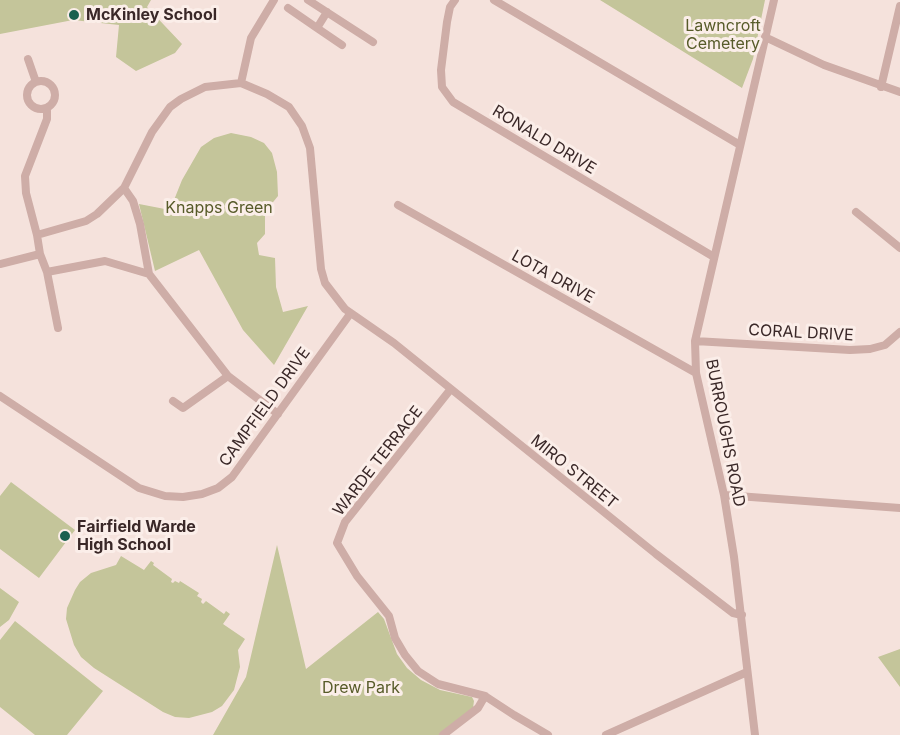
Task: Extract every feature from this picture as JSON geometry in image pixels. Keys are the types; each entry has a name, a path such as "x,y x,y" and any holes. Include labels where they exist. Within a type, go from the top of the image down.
{"street":[{"path":"38,235 86,221 97,214 124,188 152,132 170,106 205,87 241,83 251,38 274,0"},
{"path":"308,0 374,42"},
{"name":"RONALD DRIVE","path":"454,0 447,22 441,70 442,87 453,102 714,257"},
{"path":"494,0 740,145"},
{"name":"BURROUGHS ROAD","path":"755,735 742,615 724,495 696,373 695,341 774,0"},
{"path":"881,87 900,6"},
{"path":"288,8 342,45"},
{"path":"317,28 327,12"},
{"path":"765,37 824,65 900,92"},
{"path":"28,59 36,82"},
{"path":"45,81 55,91 55,100 47,108 38,109 30,104 28,90 36,82 45,81"},
{"name":"MIRO STREET","path":"241,83 267,93 289,107 302,126 310,148 321,269 325,284 350,314 394,344 656,554 733,613 742,615"},
{"path":"47,108 47,118 25,176 26,192 38,235 40,254 47,272 58,328"},
{"path":"124,188 133,201 140,224 149,274 228,376 278,414"},
{"name":"LOTA DRIVE","path":"398,204 696,373"},
{"path":"856,212 900,248"},
{"path":"0,264 40,254"},
{"path":"47,272 105,261 149,274"},
{"name":"CAMPFIELD DRIVE","path":"0,396 139,488 165,496 183,497 202,494 218,488 232,477 350,314"},
{"name":"CORAL DRIVE","path":"695,341 870,350 885,345 900,332"},
{"path":"173,401 183,408 228,376"},
{"name":"WARDE TERRACE","path":"450,390 345,522 337,543 357,576 389,616 395,638 418,671 438,684 486,696 549,735"},
{"path":"724,495 900,508"},
{"path":"606,735 747,672"},
{"path":"443,735 478,708 486,696"}],"green space":[{"name":"McKinley School","path":"0,0 151,0 147,7 182,44 175,53 136,71 116,57 119,25 73,20 0,34"},
{"name":"Lawncroft Cemetery","path":"600,0 765,0 753,59 742,88"},
{"name":"Knapps Green","path":"231,133 251,137 264,143 272,153 277,172 278,196 265,212 265,234 257,243 259,255 275,258 276,287 283,312 308,306 274,365 243,330 199,250 155,271 139,204 170,210 182,180 201,147 214,138"},
{"path":"11,482 75,530 39,578 0,549 0,496"},
{"name":"Drew Park","path":"277,545 306,669 378,612 384,619 397,654 407,668 421,680 440,690 472,697 473,708 439,735 213,735 246,677"},
{"path":"121,556 144,570 151,561 172,579 171,582 179,583 180,581 199,593 197,596 202,599 203,604 206,601 224,614 226,611 230,614 223,624 245,639 238,650 240,667 234,690 222,706 212,712 189,718 175,717 163,712 94,668 81,657 74,645 66,619 67,608 80,582 91,573 116,565"},
{"path":"0,588 19,602 9,620 0,627"},
{"path":"15,621 103,691 67,735 35,735 0,707 0,640"},
{"path":"900,649 900,687 878,657"}],"place":[{"name":"McKinley School","path":"74,15"},
{"name":"Fairfield Warde High School","path":"65,536"}]}
